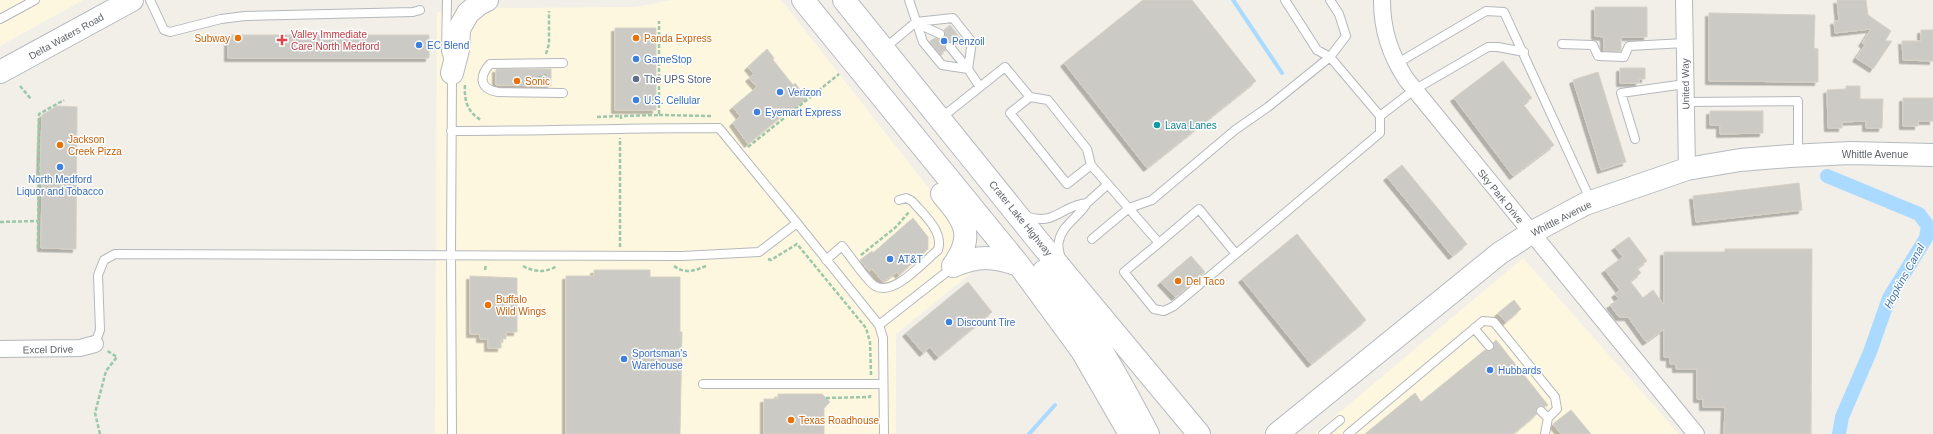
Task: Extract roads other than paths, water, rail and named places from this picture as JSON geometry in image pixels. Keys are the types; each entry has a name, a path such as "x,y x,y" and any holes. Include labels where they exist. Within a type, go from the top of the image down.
{"main road":[{"name":"Delta Waters Road","path":"0,72 132,0"},
{"path":"452,73 458,50 459,29 468,13 479,4 487,0"},
{"path":"803,0 1019,264 1082,352 1130,434"},
{"name":"Crater Lake Highway","path":"844,0 1199,434"},
{"path":"891,108 912,157 960,216 966,228 966,240 960,256 953,266"},
{"name":"Whittle Avenue","path":"1277,434 1500,253 1531,232 1592,202 1686,169 1740,160 1850,153 1933,155"},
{"path":"992,232 1031,256 1058,287 1093,336 1113,368 1148,434"},
{"path":"953,266 980,257 998,258 1019,264"}],"street":[{"name":"Sky Park Drive","path":"1382,0 1382,21 1388,44 1396,64 1414,90 1696,434"},
{"name":"United Way","path":"1684,0 1686,169"},
{"name":"Excel Drive","path":"0,349 80,348 95,344"}],"lane":[{"path":"0,19 36,0"},
{"path":"150,0 164,30 170,32 221,18 287,14 413,12 420,10"},
{"path":"446,0 446,50 452,73 452,434"},
{"path":"909,0 924,42 942,65 968,69"},
{"path":"1236,254 1199,209 1124,272 1154,309 1164,311 1174,306 1380,134 1380,116 1330,57 1317,50 1285,0"},
{"path":"1092,239 1129,208 1152,200 1235,130 1268,107 1330,57 1346,36 1339,14 1330,0"},
{"path":"1396,64 1486,10 1504,12 1524,52 1592,202"},
{"path":"884,48 916,22 953,18 972,42 968,69"},
{"path":"916,22 940,34"},
{"path":"1562,44 1593,45 1598,56 1624,57 1629,46 1685,42"},
{"path":"950,46 980,87"},
{"path":"1380,116 1414,90 1488,47 1498,47 1524,52"},
{"path":"563,63 490,64 484,70 482,78 485,87 489,91 563,93"},
{"path":"940,118 1005,67 1030,97 1048,100 1087,149 1091,165 1159,243"},
{"path":"1635,139 1620,94 1685,84"},
{"path":"1030,97 1010,114 1066,184 1091,165"},
{"path":"1686,102 1798,102 1798,156"},
{"path":"451,131 563,131 620,128 719,128 879,325 883,338 884,434"},
{"path":"1062,268 1058,242 1062,230 1082,212 1086,203 1108,184"},
{"path":"826,260 842,246 874,286 884,289 897,285 938,250 940,243 939,236 912,201 906,198 899,200"},
{"path":"1015,210 1027,216 1041,219 1054,218 1076,203 1086,203"},
{"path":"95,344 100,330 98,275 104,260 115,254 682,256 759,252 797,223"},
{"path":"879,325 953,266"},
{"path":"1348,433 1474,328 1483,322 1494,322 1555,397 1557,409 1548,418 1545,434"},
{"path":"1474,328 1489,346"},
{"path":"703,384 883,384"},
{"path":"1541,411 1548,418"},
{"path":"1323,434 1340,420"}],"waterway":[{"path":"1233,0 1282,73"},
{"name":"Hopkins Canal","path":"1827,176 1919,214 1928,226 1926,238 1889,298 1870,352 1842,417 1839,434"},
{"path":"1029,434 1055,405"}],"place":[{"name":"Subway","path":"238,38"},
{"name":"Panda Express","path":"636,38"},
{"name":"Valley Immediate Care North Medford","path":"282,40"},
{"name":"Penzoil","path":"944,41"},
{"name":"EC Blend","path":"419,45"},
{"name":"GameStop","path":"636,59"},
{"name":"The UPS Store","path":"636,79"},
{"name":"Sonic","path":"517,81"},
{"name":"Verizon","path":"780,92"},
{"name":"U.S. Cellular","path":"636,100"},
{"name":"Eyemart Express","path":"757,112"},
{"name":"Lava Lanes","path":"1157,125"},
{"name":"Jackson Creek Pizza","path":"60,145"},
{"name":"North Medford Liquor and Tobacco","path":"60,167"},
{"name":"AT&T","path":"890,259"},
{"name":"Del Taco","path":"1178,281"},
{"name":"Buffalo Wild Wings","path":"488,305"},
{"name":"Discount Tire","path":"949,322"},
{"name":"Sportsman's Warehouse","path":"624,359"},
{"name":"Hubbards","path":"1490,370"},
{"name":"Texas Roadhouse","path":"791,420"}]}
